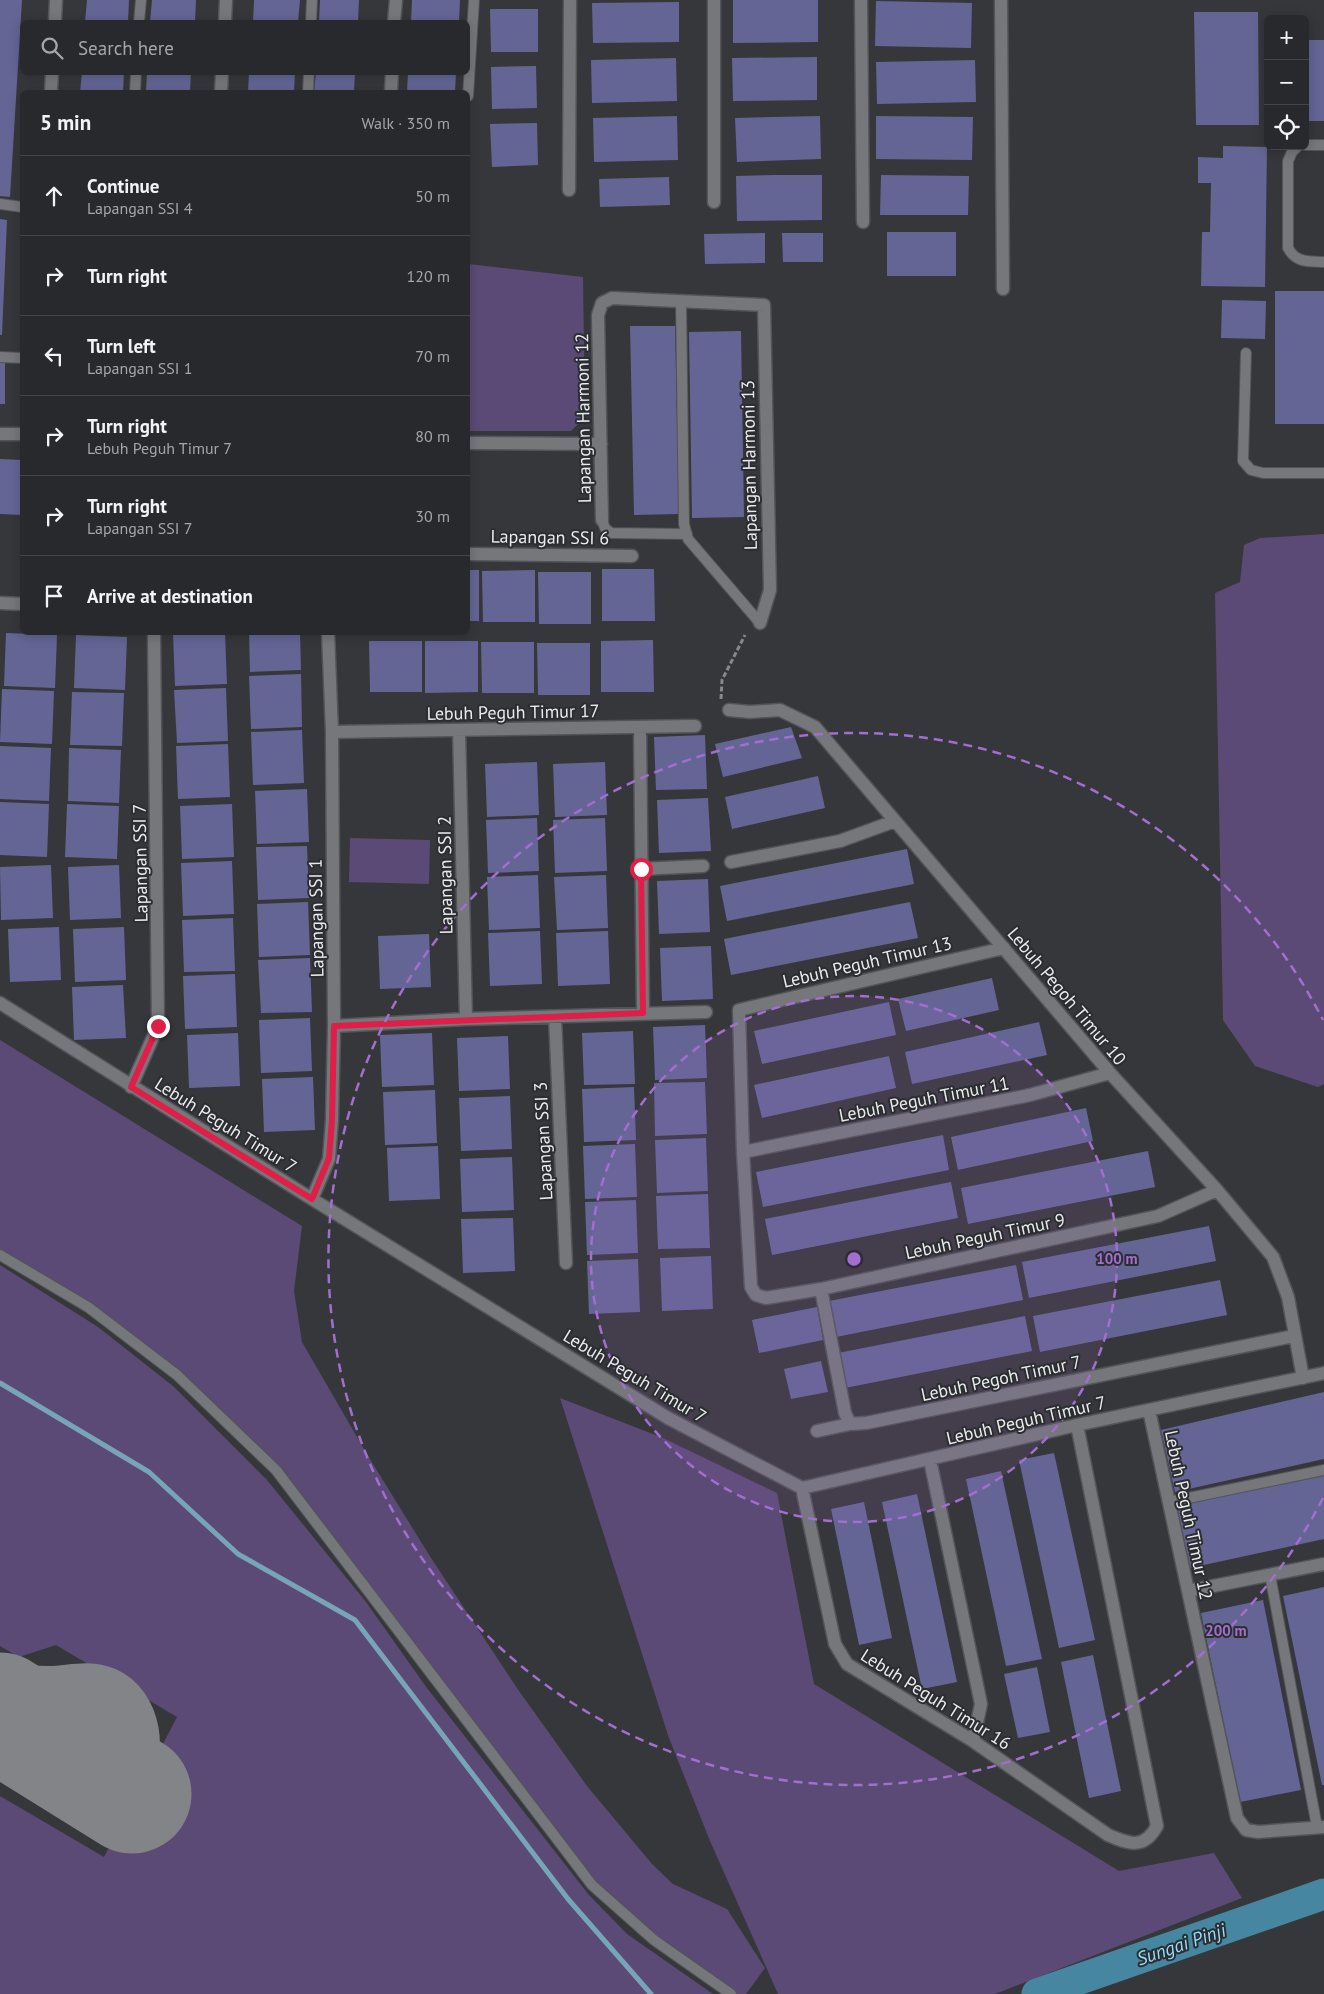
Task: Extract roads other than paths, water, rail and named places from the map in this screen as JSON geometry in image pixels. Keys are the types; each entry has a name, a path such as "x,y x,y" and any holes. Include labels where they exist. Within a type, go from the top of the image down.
{"street":[{"path":"55,20 56,0"},
{"path":"225,20 226,0"},
{"path":"394,20 396,0"},
{"path":"569,190 570,0"},
{"path":"714,0 714,202"},
{"path":"861,0 864,222"},
{"path":"1001,0 1003,290"},
{"path":"51,90 52,75"},
{"path":"221,90 222,75"},
{"path":"391,90 392,75"},
{"name":"Lapangan Harmoni 12","path":"602,520 598,315 602,303 612,298 681,301"},
{"name":"Lapangan Harmoni 13","path":"681,301 764,305 770,590 760,623"},
{"path":"0,434 20,434"},
{"path":"470,443 601,444"},
{"name":"Lapangan SSI 6","path":"470,554 632,556"},
{"path":"0,604 20,604"},
{"name":"Lapangan SSI 7","path":"131,1087 158,1026 154,635"},
{"name":"Lapangan SSI 1","path":"312,1199 329,1158 332,1120 334,1026 332,732 328,635"},
{"name":"Lebuh Pegoh Timur 10","path":"729,710 750,712 780,710 815,727 1110,1073 1217,1190 1273,1256 1288,1297 1303,1378"},
{"name":"Lebuh Peguh Timur 17","path":"332,732 695,726"},
{"path":"640,728 643,1013"},
{"name":"Lapangan SSI 2","path":"459,730 466,1019"},
{"path":"731,862 840,841 895,821"},
{"path":"641,869 703,866"},
{"name":"Lebuh Peguh Timur 13","path":"743,1152 739,1010 1004,948"},
{"name":"Lebuh Peguh Timur 7","path":"0,1003 131,1087 668,1418 802,1488 1077,1425 1324,1373"},
{"path":"334,1026 466,1019 706,1012"},
{"name":"Lapangan SSI 3","path":"555,1017 566,1263"},
{"name":"Lebuh Peguh Timur 11","path":"743,1152 1030,1095 1110,1073"},
{"name":"Lebuh Peguh Timur 9","path":"743,1152 751,1287 756,1295 766,1298 821,1289 1158,1216 1217,1190"},
{"path":"821,1289 845,1413 850,1424"},
{"name":"Lebuh Pegoh Timur 7","path":"817,1431 850,1424 866,1423 1294,1336"},
{"name":"Lebuh Peguh Timur 12","path":"1149,1410 1237,1818 1246,1830 1258,1832 1320,1827"},
{"name":"Lebuh Peguh Timur 16","path":"802,1488 836,1644 840,1655 847,1664 973,1741 1108,1835 1124,1842 1141,1843 1152,1836 1157,1826 1077,1425"},
{"path":"930,1460 981,1704 973,1741"},
{"path":"1188,1592 1324,1564"}],"lane":[{"path":"139,20 141,0"},
{"path":"311,20 312,0"},
{"path":"470,64 474,0"},
{"path":"135,90 136,75"},
{"path":"308,90 309,75"},
{"path":"468,90 469,75"},
{"path":"1309,146 1324,145"},
{"path":"1294,150 1288,162 1288,248 1292,256 1298,260 1324,262"},
{"path":"0,204 20,207"},
{"path":"681,301 684,524 687,534 760,623"},
{"path":"1246,353 1243,461 1251,470 1263,473 1324,473"},
{"path":"0,357 20,358"},
{"path":"602,520 605,528 610,533 687,534"},
{"path":"0,1254 88,1307 177,1375 276,1470 592,1885 654,1940 730,1994"},
{"path":"1169,1502 1324,1470"},
{"path":"1270,1575 1320,1827"}],"waterway":[{"path":"0,1383 149,1472 238,1554 355,1620 568,1899 651,1994"},
{"name":"Sungai Pinji","path":"1037,1994 1324,1894"}]}
